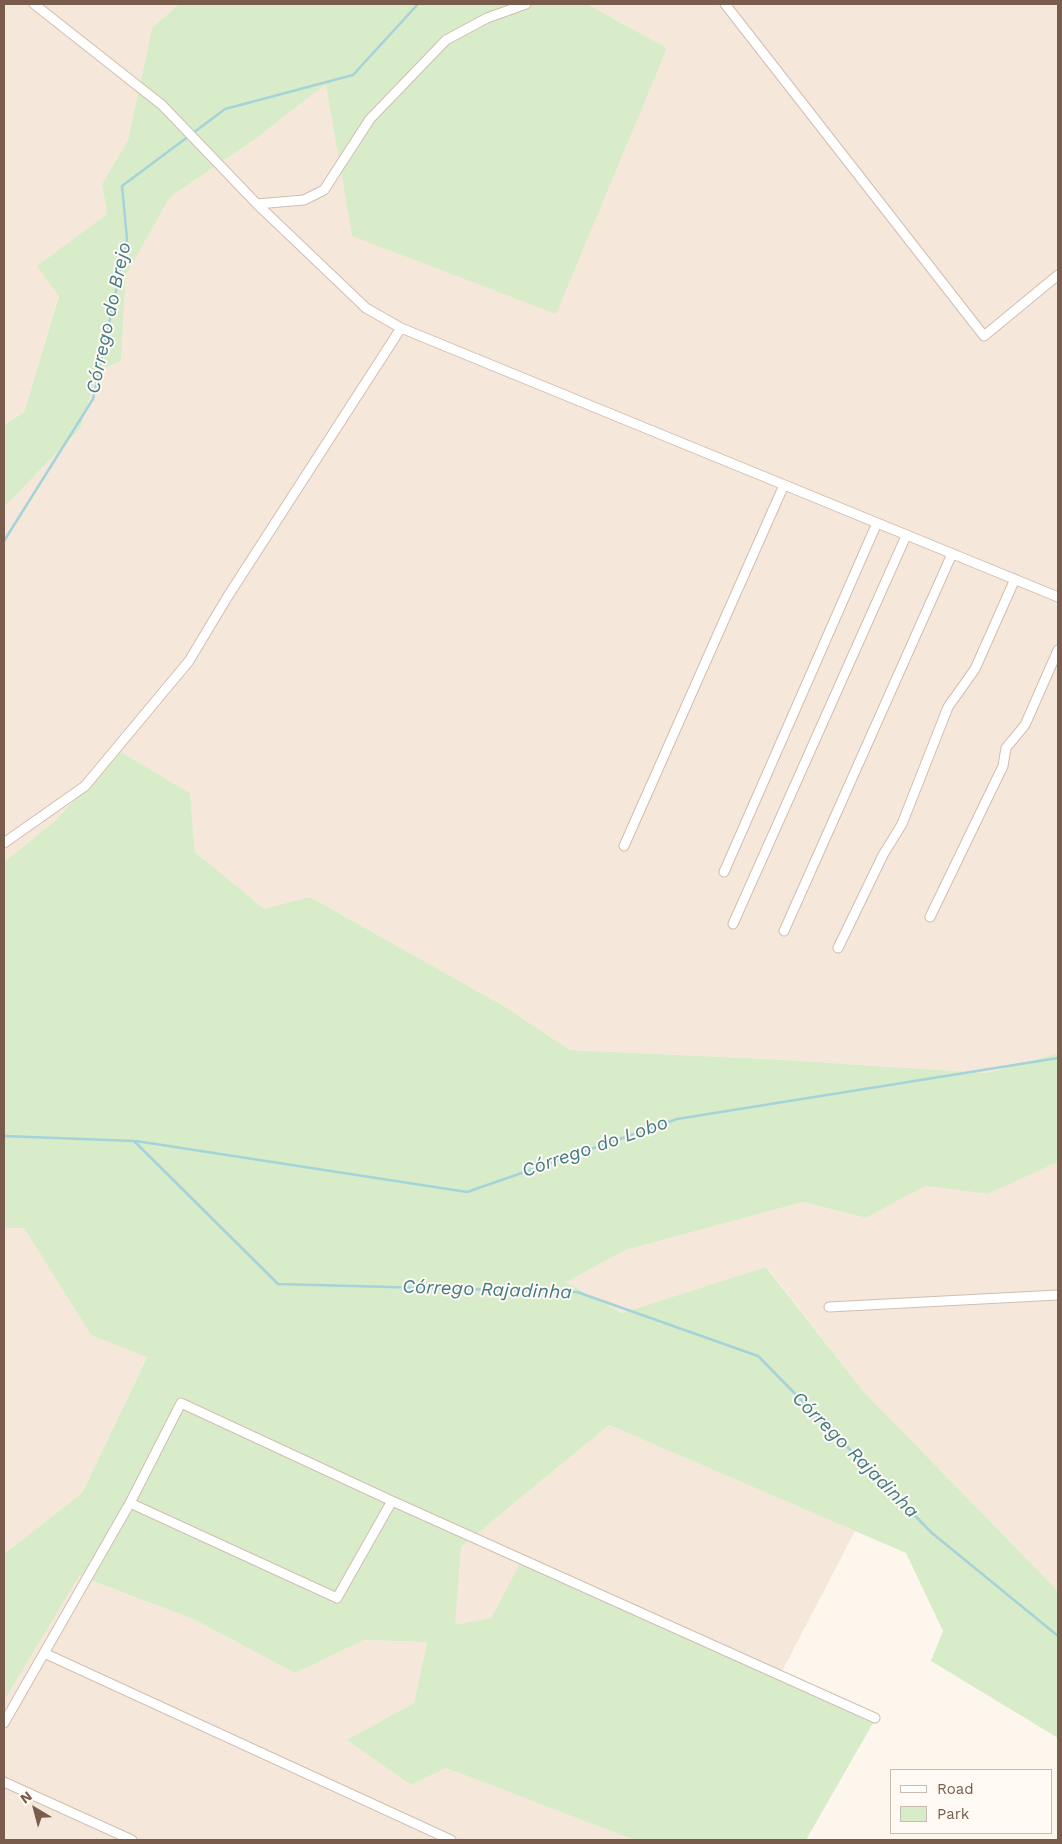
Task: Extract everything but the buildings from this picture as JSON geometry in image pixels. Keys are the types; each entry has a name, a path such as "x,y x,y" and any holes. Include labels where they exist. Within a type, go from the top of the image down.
{"street":[{"path":"34,4 162,105 257,204 366,308 402,328 1058,597"},
{"path":"257,204 304,200 324,190 370,118 446,40 487,18 526,4"},
{"path":"725,4 984,336 1058,275"},
{"path":"4,843 86,786 189,661 228,596 402,328"},
{"path":"624,846 784,485"},
{"path":"724,872 877,524"},
{"path":"733,924 906,536"},
{"path":"784,931 952,554"},
{"path":"838,948 883,855 902,824 948,707 975,669 1015,579"},
{"path":"930,917 1003,766 1006,748 1025,725 1058,650"},
{"path":"829,1307 1058,1295"},
{"path":"4,1723 130,1503 182,1403 392,1501 875,1718"},
{"path":"130,1503 337,1598 392,1501"},
{"path":"44,1653 451,1840"},
{"path":"4,1782 132,1840"}],"shaded area":[{"path":"4,4 179,4 152,28 128,140 102,184 107,214 38,266 59,295 24,412 4,425"},
{"path":"587,4 1058,4 1058,1053 987,1073 769,1059 570,1050 504,1006 310,897 264,910 195,852 190,793 118,750 56,820 4,862 4,507 80,429 98,371 121,361 126,275 170,197 254,140 327,83 352,236 667,48"},
{"path":"1058,1162 1058,1591 864,1392 767,1267 622,1313 566,1282 626,1250 803,1202 866,1218 925,1186 988,1194"},
{"path":"4,1228 24,1228 91,1335 147,1356 82,1493 4,1554"},
{"path":"609,1425 855,1531 778,1679 521,1561 491,1618 454,1626 461,1547"},
{"path":"78,1576 193,1619 295,1673 364,1640 427,1642 414,1703 348,1740 411,1785 446,1768 634,1840 4,1840 4,1701"}],"green space":[{"path":"179,4 587,4 667,48 556,314 352,236 326,84 254,140 170,197 126,275 121,361 98,371 80,429 4,507 4,425 24,412 59,296 37,266 107,214 102,184 128,140 152,28"},
{"path":"118,750 190,793 195,852 264,909 310,897 504,1006 570,1050 769,1059 987,1073 1058,1053 1058,1162 988,1194 925,1186 866,1218 803,1202 626,1250 566,1282 622,1313 766,1267 864,1392 1058,1591 1058,1738 931,1661 943,1631 906,1553 609,1425 461,1547 455,1625 491,1618 521,1561 873,1723 806,1840 634,1840 446,1768 411,1785 347,1740 414,1703 427,1642 364,1640 295,1673 193,1619 79,1576 4,1701 4,1554 82,1493 147,1357 91,1335 24,1228 4,1228 4,862 56,820"}],"waterway":[{"name":"Córrego do Brejo","path":"193,133 225,109 353,75 418,4"},
{"name":"Córrego do Brejo","path":"4,541 93,399 127,239 122,186 189,136"},
{"name":"Córrego do Lobo","path":"136,1141 467,1192 677,1119 1058,1058"},
{"name":"Córrego Rajadinha","path":"4,1136 134,1141 278,1284 577,1292 758,1356 932,1533 1058,1636"}]}
